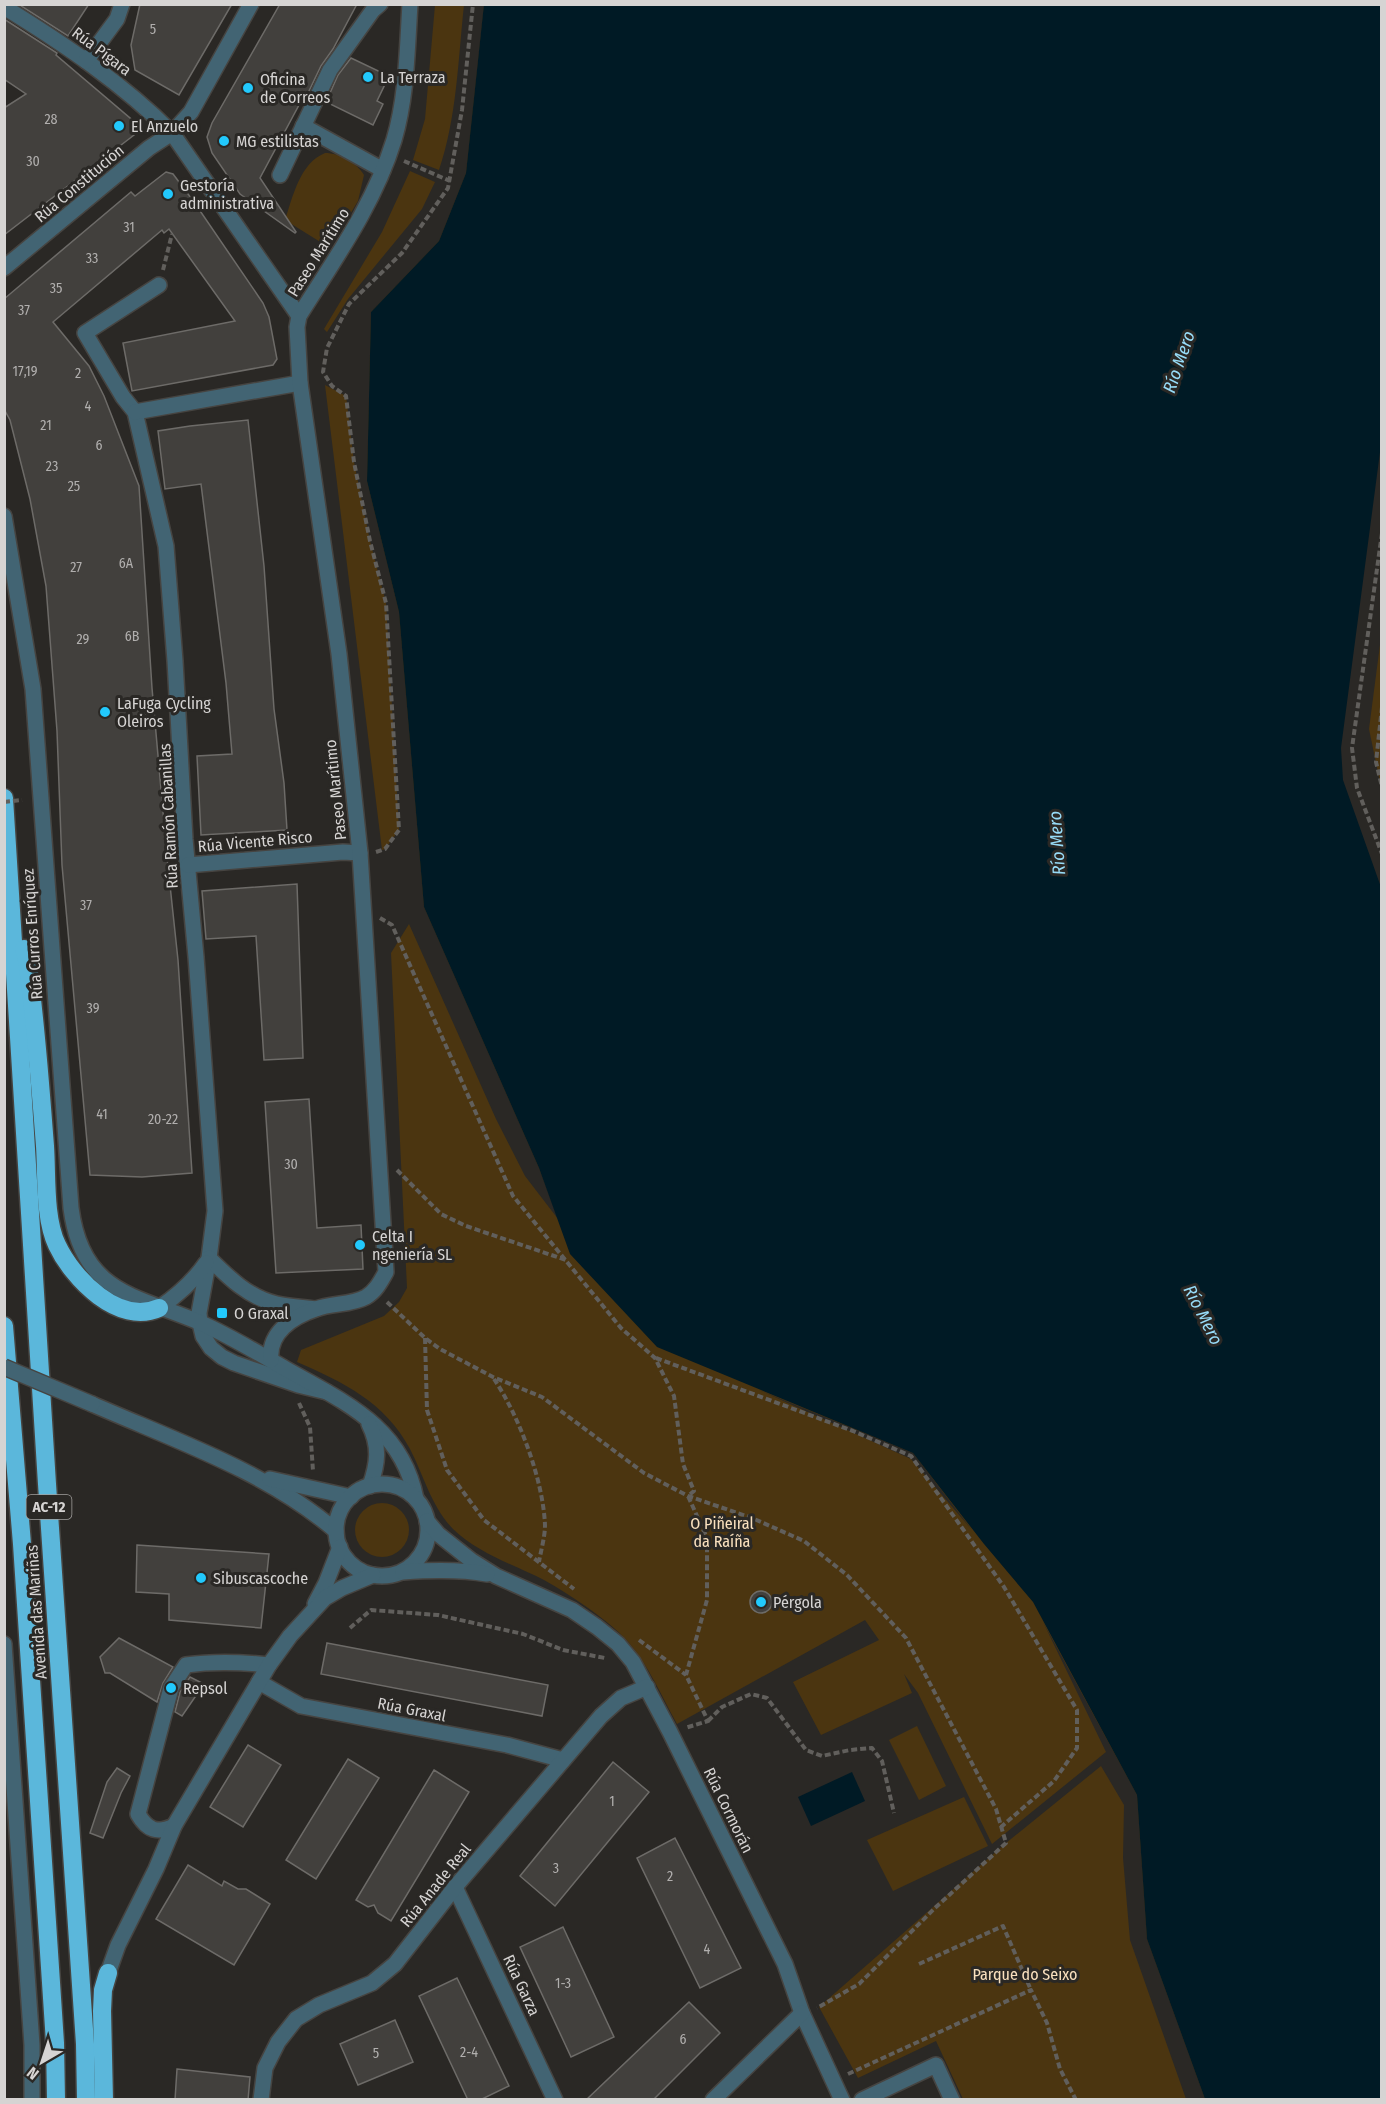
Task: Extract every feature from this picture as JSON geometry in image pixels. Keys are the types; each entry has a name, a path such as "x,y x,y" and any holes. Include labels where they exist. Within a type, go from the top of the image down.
{"highway":[{"name":"Avenida das Mariñas","path":"10,800 13,915 47,1484 85,2044 86,2100"},
{"path":"13,915 30,978 49,1209 51,1227 57,1244 68,1264 100,1298 132,1313 149,1313 159,1308"},
{"name":"Avenida das Mariñas","path":"4,1326 22,1544 55,2043 56,2100"},
{"path":"104,2100 102,2011 103,1990 108,1973"}],"street":[{"path":"86,61 117,19 122,4"},
{"name":"Rúa Constitución","path":"4,268 149,148 172,133 191,112 251,4"},
{"path":"279,174 330,70 373,10 380,4"},
{"name":"Paseo Marítimo","path":"271,1360 270,1350 275,1335 289,1324 315,1309 365,1298 376,1289 386,1272 360,853 339,654 300,383 297,327 299,316 367,208 394,139 405,88 410,4"},
{"name":"Rúa Pígara","path":"4,7 86,61 148,109 172,133 299,316"},
{"path":"303,126 383,170"},
{"name":"Rúa Ramón Cabanillas","path":"159,285 85,333 135,412 166,546 181,742 188,865 215,1211 209,1258 195,1279 181,1293 159,1308"},
{"path":"135,412 278,385 300,383"},
{"name":"Rúa Curros Enríquez","path":"4,516 33,689 54,993 74,1226 82,1250 96,1270 111,1285 132,1298 200,1323 327,1392"},
{"name":"Rúa Vicente Risco","path":"188,865 343,852 360,853"},
{"path":"209,1258 230,1278 261,1298 276,1304 315,1309"},
{"path":"209,1258 199,1313 203,1336 211,1348 234,1363 298,1385 327,1392 356,1408 384,1434 399,1452 408,1469 416,1499"},
{"path":"4,1367 253,1475 322,1518 336,1531"},
{"path":"367,1419 378,1451 370,1486"},
{"path":"253,1475 351,1497"},
{"path":"370,1486 394,1486 406,1491 421,1505 427,1521 426,1545 421,1556 403,1572 383,1576 373,1575 353,1566 340,1547 336,1531 340,1512 351,1497 370,1486"},
{"name":"Rúa Cormorán","path":"427,1521 446,1541 496,1576 572,1610 618,1644 633,1662 785,1964 802,2013 842,2100"},
{"path":"309,1614 326,1582 340,1547"},
{"name":"Rúa Cormorán","path":"403,1572 468,1570 496,1576"},
{"path":"108,1973 118,1945 156,1869 174,1826 269,1665 309,1614 326,1598 342,1588 373,1575"},
{"path":"4,1644 32,2045 32,2100"},
{"path":"174,1826 164,1831 153,1830 144,1824 138,1814 171,1688 186,1665 240,1661 269,1665"},
{"name":"Rúa Graxal","path":"259,1682 301,1707 507,1745 563,1760"},
{"name":"Rúa Anade Real","path":"261,2100 265,2068 278,2042 296,2019 319,2005 372,1983 395,1964 455,1887 611,1706 621,1698 647,1687"},
{"name":"Rúa Garza","path":"455,1887 555,2100"},
{"path":"713,2100 802,2013"},
{"path":"862,2100 894,2093 936,2065 952,2100"}],"path":[{"path":"360,853 385,849 399,830 386,603 369,541 354,462 346,396 332,386 323,372 327,348 350,304 402,253 448,188 462,110 473,4"},
{"path":"388,155 450,181"},
{"path":"159,285 172,234"},
{"path":"1382,533 1352,748 1357,788 1382,854"},
{"path":"1382,707 1376,762 1382,787"},
{"path":"376,916 392,925 513,1196 621,1328 655,1358 853,1431 911,1455 1004,1587 1077,1710 1077,1748 1054,1781 1001,1827"},
{"path":"393,1165 441,1214 466,1226 567,1261"},
{"path":"387,1302 440,1349 493,1377 542,1397 644,1473 688,1496 752,1518 804,1541 847,1575 906,1638 996,1809 1006,1843 935,1908 859,1984 819,2007 802,2013"},
{"path":"425,1338 427,1410 447,1470 484,1520 576,1591"},
{"path":"655,1358 674,1396 683,1464 694,1491 688,1496"},
{"path":"493,1377 507,1399 538,1477 545,1526 539,1563"},
{"path":"297,1398 310,1428 313,1473"},
{"path":"686,1675 707,1600 707,1539 688,1496"},
{"path":"350,1628 371,1610 438,1615 523,1634 564,1650 633,1662"},
{"path":"631,1633 686,1675 708,1721"},
{"path":"670,1732 708,1721 722,1707 751,1694 767,1698 806,1750 822,1756 873,1748 882,1761 894,1813"},
{"path":"919,1964 1003,1926 1047,2023 1060,2069 1076,2100"},
{"path":"833,2080 1031,1990"}],"green space":[{"path":"435,5 464,5 450,130 439,170 413,160 425,119"},
{"name":"O Piñeiral da Raíña","path":"484,5 1381,2099 1205,2099 1147,1939 1137,1795 1043,1622 1106,1752 992,1844 918,1693 904,1674 912,1693 821,1735 793,1682 879,1640 865,1620 677,1724 642,1661 620,1634 600,1616 565,1592 485,1552 463,1538 439,1511 410,1449 388,1418 361,1395 331,1377 297,1362 301,1350 384,1316 399,1302 407,1288 391,953 409,924 496,1119 525,1176 558,1219 539,1168 424,907 399,612 367,481 371,312 439,241 466,173","holes":["759,1390 913,1453 972,1530 911,1459"]},
{"path":"325,153 347,159 364,175 358,201 330,248 285,220 303,172 309,164"},
{"path":"410,171 435,182 422,209 348,299 327,332 324,329 382,232"},
{"path":"325,385 346,396 354,462 370,541 386,603 399,830 382,850"},
{"path":"1381,637 1382,787 1369,729"},
{"path":"377,1503 387,1503 401,1511 407,1520 409,1530 407,1540 401,1549 387,1557 377,1557 360,1545 355,1535 355,1525 367,1508"},
{"path":"917,1726 946,1786 919,1800 889,1740"},
{"name":"Parque do Seixo","path":"1101,1766 1124,1805 1123,1858 1130,1940 1186,2099 963,2099 936,2041 858,2078 819,2007 1006,1843"},
{"path":"964,1797 988,1846 893,1891 867,1840"}],"water":[{"name":"Río Mero","path":"484,4 1381,5 1382,437 1341,748 1343,780 1382,890 1381,2099 1205,2099 1147,1939 1137,1795 1033,1602 913,1453 657,1347 570,1254 539,1168 424,907 399,612 367,481 371,312 439,241 466,173"},
{"path":"852,1772 865,1801 811,1826 798,1797"}],"building":[{"path":"18,4 89,4 68,36"},
{"path":"140,4 232,4 179,95 135,70 131,45"},
{"path":"280,4 357,4 260,178 295,233 240,194 212,153 207,137 212,123"},
{"path":"4,19 57,53 56,55 137,124 138,132 4,235 4,108 26,94 4,79"},
{"path":"351,58 389,76 377,101 383,104 373,125 326,102 338,75"},
{"path":"166,172 173,174 194,202 263,303 269,317 277,359 273,365 132,391 123,343 235,321 169,229 164,233 162,230 53,322 89,366 104,396 139,486 152,688 178,960 192,1173 142,1177 90,1175 62,865 57,731 46,586 30,499 10,420 4,409 4,299 131,192 135,196"},
{"path":"248,420 264,566 274,709 284,783 287,830 201,835 197,756 232,754 226,683 201,484 165,489 158,431"},
{"path":"297,884 303,1058 264,1060 256,936 206,939 202,891"},
{"path":"309,1099 317,1228 361,1225 363,1269 276,1273 265,1102"},
{"name":"Sibuscascoche","path":"137,1545 269,1554 261,1628 169,1620 169,1594 136,1592"},
{"name":"Pérgola","path":"761,1591 769,1594 772,1602 769,1610 761,1613 753,1610 750,1602 753,1594"},
{"path":"119,1638 173,1667 163,1683 157,1702 110,1673 105,1673 100,1657"},
{"path":"327,1643 548,1685 542,1716 321,1674"},
{"path":"190,1677 204,1684 182,1716 175,1712 180,1692"},
{"path":"248,1745 281,1765 243,1827 210,1807"},
{"path":"348,1759 379,1778 316,1879 286,1860"},
{"path":"613,1762 649,1792 555,1906 520,1876"},
{"path":"117,1768 130,1776 103,1838 90,1833 107,1782"},
{"path":"434,1770 469,1792 391,1921 378,1913 374,1905 368,1907 356,1900"},
{"path":"675,1838 741,1968 700,1988 637,1858"},
{"path":"188,1865 222,1886 224,1881 238,1889 246,1889 270,1904 234,1965 156,1919"},
{"path":"563,1927 614,2037 571,2057 520,1947"},
{"path":"457,1978 509,2086 480,2100 468,2100 419,1996"},
{"path":"689,2002 720,2033 653,2100 586,2100"},
{"path":"395,2020 413,2062 358,2085 340,2044"},
{"path":"177,2069 250,2077 248,2100 175,2100"}],"place":[{"name":"La Terraza","path":"368,77"},
{"name":"Oficina de Correos","path":"248,88"},
{"name":"El Anzuelo","path":"119,126"},
{"name":"MG estilistas","path":"224,141"},
{"name":"Gestoría administrativa","path":"168,194"},
{"name":"LaFuga Cycling Oleiros","path":"105,712"},
{"name":"Celta I ngeniería SL","path":"360,1245"},
{"name":"O Graxal","path":"222,1313"},
{"name":"Sibuscascoche","path":"201,1578"},
{"name":"Pérgola","path":"761,1602"},
{"name":"Repsol","path":"171,1688"}]}
